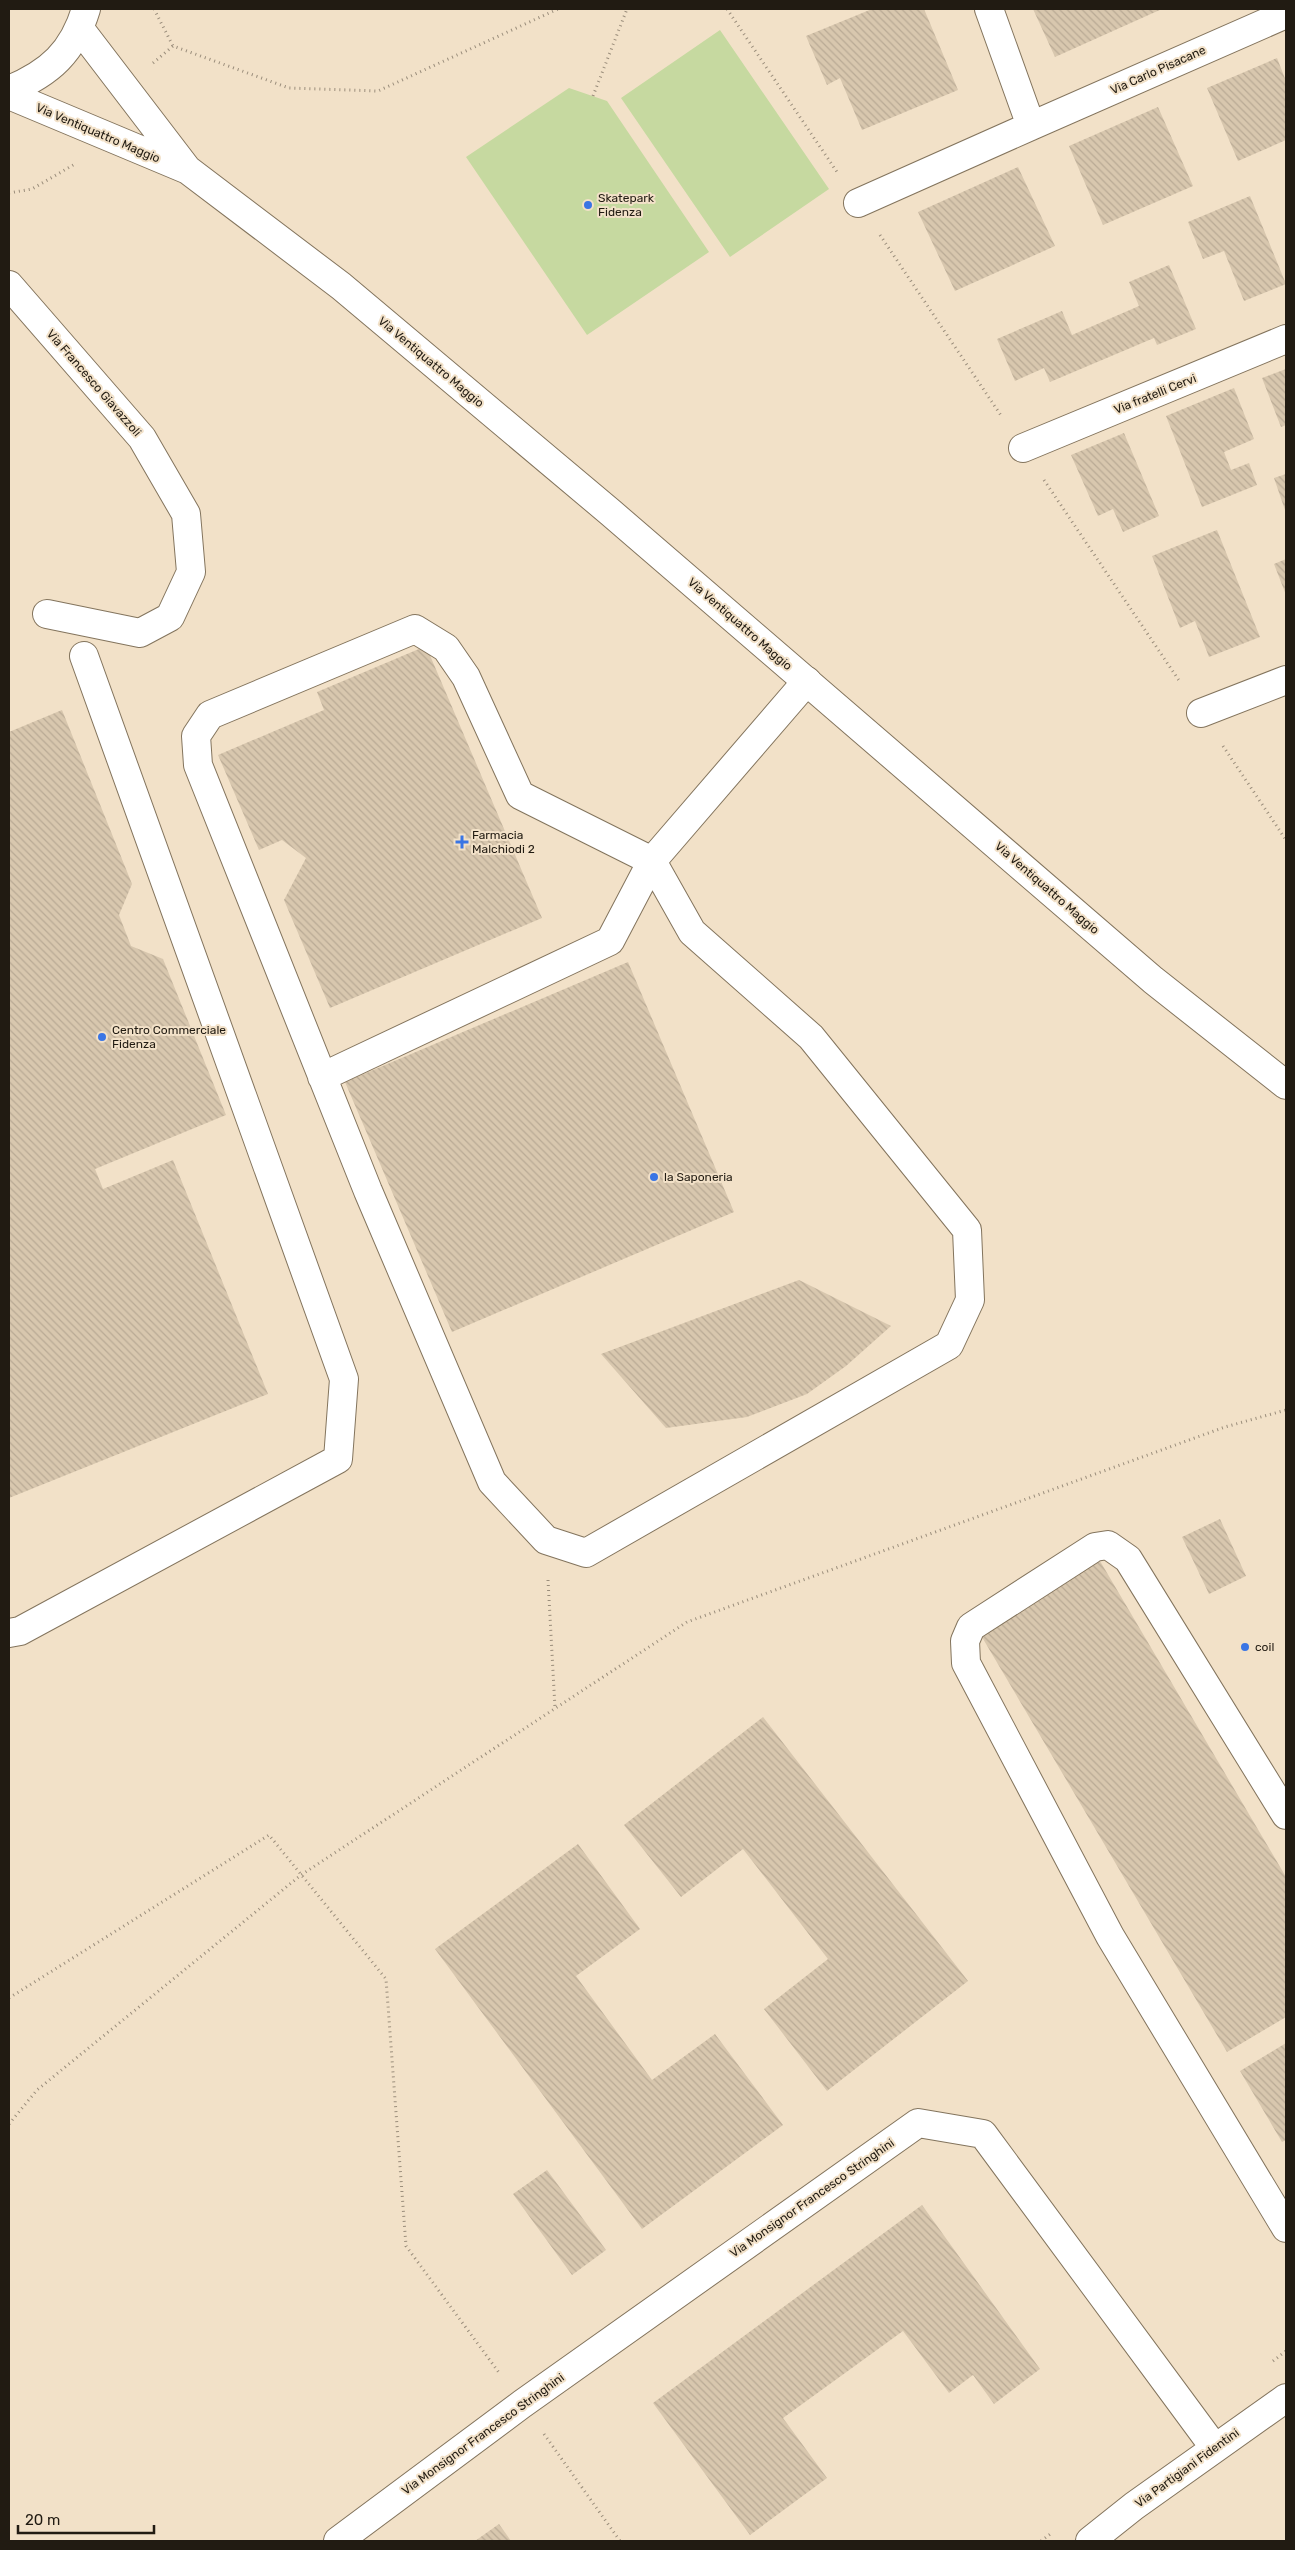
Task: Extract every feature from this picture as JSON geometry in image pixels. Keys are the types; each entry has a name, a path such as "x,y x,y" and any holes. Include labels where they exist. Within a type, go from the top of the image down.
{"street":[{"path":"989,9 1030,126"},
{"name":"Via Carlo Pisacane","path":"858,203 1286,14"},
{"name":"Via Ventiquattro Maggio","path":"9,90 34,79 61,57 83,19 125,88 188,170"},
{"name":"Via Ventiquattro Maggio","path":"9,95 188,170 341,286 807,681 1153,980 1286,1085"},
{"name":"Via Francesco Giavazzoli","path":"9,285 142,438 186,514 191,572 170,617 140,633 46,614"},
{"name":"Via fratelli Cervi","path":"1023,448 1286,340"},
{"path":"414,629 446,648 466,677 520,795 652,861 692,932 811,1037 967,1230 970,1300 949,1344 586,1553 546,1540 492,1482 368,1191 322,1076 198,765 196,736 210,715 414,629"},
{"path":"9,1633 20,1631 338,1458 343,1399 344,1379 84,656"},
{"path":"1201,713 1286,680"},
{"path":"322,1076 610,941 652,861 807,681"},
{"path":"1286,1814 1128,1559 1108,1545 1095,1547 971,1627 965,1641 966,1663 1110,1936 1286,2228"},
{"name":"Via Monsignor Francesco Stringhini","path":"338,2541 522,2404 918,2123 983,2134 1214,2448"},
{"name":"Via Partigiani Fidentini","path":"1090,2541 1214,2448 1286,2398"}],"path":[{"path":"154,9 173,46 290,88 378,91 558,9"},
{"path":"592,96 627,9"},
{"path":"125,88 173,46"},
{"path":"9,192 32,189 73,167 100,133"},
{"path":"9,2124 37,2090 301,1875 687,1622 1225,1427 1286,1410"},
{"path":"546,1540 555,1709"},
{"path":"9,1998 268,1835 386,1979 406,2246 620,2541"}],"green space":[{"path":"720,30 829,189 730,257 621,98"},
{"name":"Skatepark Fidenza","path":"569,88 607,101 709,252 587,335 466,157"}],"building":[{"path":"872,9 924,9 958,90 862,130 840,78 827,85 806,36"},
{"path":"1033,9 1162,9 1055,57"},
{"path":"1277,58 1286,81 1286,140 1238,161 1207,88"},
{"path":"1158,107 1193,186 1103,225 1069,146"},
{"path":"1018,167 1055,246 955,291 918,212"},
{"path":"1250,196 1286,284 1244,301 1224,251 1203,259 1188,222"},
{"path":"1169,265 1196,329 1157,345 1154,338 1050,382 1044,368 1015,381 997,339 1062,311 1072,335 1139,306 1129,282"},
{"path":"1286,369 1286,425 1281,427 1262,378"},
{"path":"1234,388 1254,439 1224,452 1231,470 1249,463 1257,485 1202,507 1166,416"},
{"path":"1124,433 1159,516 1123,532 1113,509 1098,516 1071,455"},
{"path":"1286,474 1286,513 1274,478"},
{"path":"1217,530 1260,637 1209,657 1195,621 1180,628 1152,556"},
{"path":"1286,559 1286,595 1274,564"},
{"path":"426,646 542,918 330,1008 284,900 306,858 282,840 259,850 218,755 324,710 317,692"},
{"name":"Centro Commerciale Fidenza","path":"62,710 132,884 119,915 131,946 163,959 226,1115 95,1169 103,1189 173,1160 268,1394 9,1498 9,732"},
{"path":"628,962 734,1212 452,1332 345,1082"},
{"path":"799,1280 891,1326 846,1366 807,1394 747,1417 666,1428 601,1354"},
{"path":"1220,1519 1246,1576 1209,1594 1182,1537"},
{"path":"1100,1561 1286,1877 1286,2017 1227,2052 979,1632"},
{"path":"763,1717 968,1981 827,2091 764,2009 828,1959 743,1849 681,1897 624,1825"},
{"path":"578,1844 640,1929 576,1976 652,2080 715,2034 783,2125 642,2229 435,1949"},
{"path":"1286,2043 1286,2140 1282,2142 1240,2071"},
{"path":"547,2170 606,2250 572,2275 513,2194"},
{"path":"922,2205 1040,2369 994,2404 973,2375 949,2393 903,2331 783,2418 827,2478 750,2535 653,2403"},
{"path":"499,2524 511,2541 475,2541"}],"place":[{"name":"Skatepark Fidenza","path":"588,205"},
{"name":"Farmacia Malchiodi 2","path":"462,842"},
{"name":"Centro Commerciale Fidenza","path":"102,1037"},
{"name":"la Saponeria","path":"654,1177"},
{"name":"coil","path":"1245,1647"}]}
